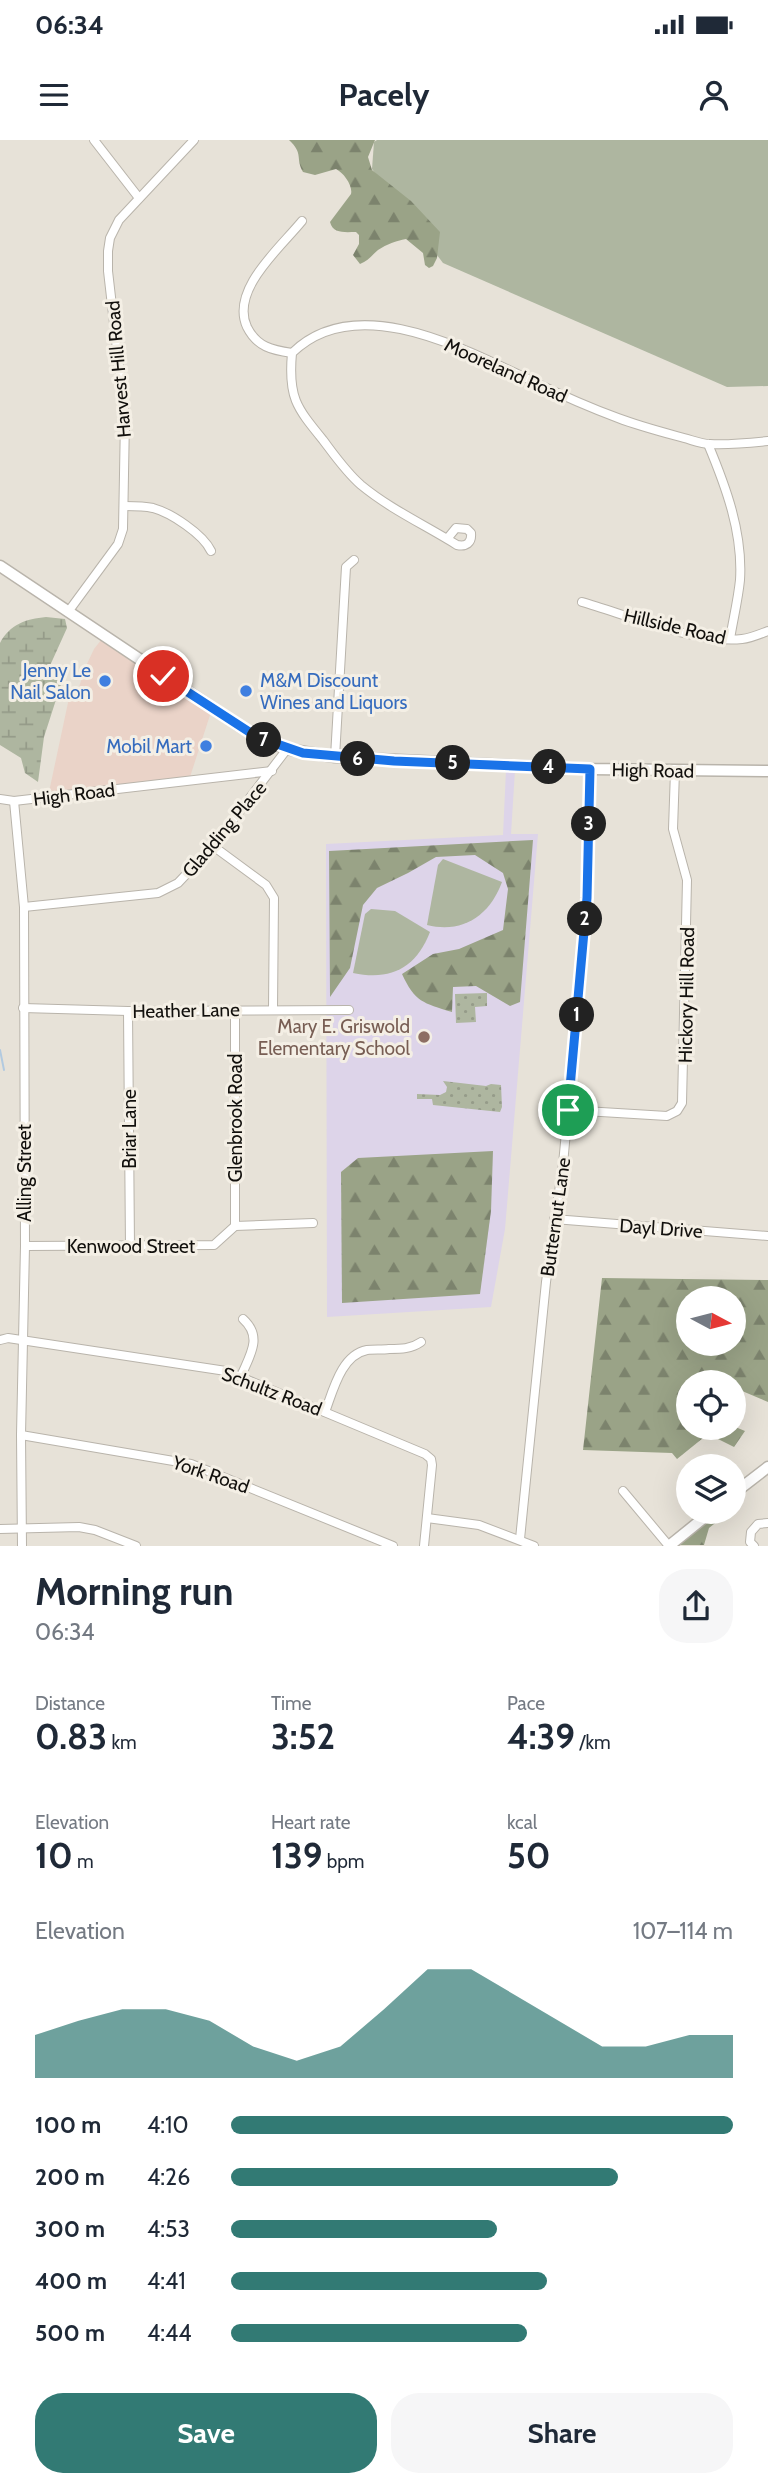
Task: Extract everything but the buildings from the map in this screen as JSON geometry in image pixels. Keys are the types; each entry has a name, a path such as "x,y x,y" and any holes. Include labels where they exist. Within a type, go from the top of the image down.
{"main road":[{"name":"High Road","path":"0,566 237,725 257,737 287,749 335,757 590,769 768,771"},
{"path":"746,1484 768,1467"},
{"path":"669,1545 696,1524"}],"street":[{"path":"94,140 139,198"},
{"name":"Harvest Hill Road","path":"68,612 118,544 123,529 125,419 108,271 110,238 119,220 194,140"},
{"path":"302,221 250,284 243,306 246,323 260,344 292,353 293,398 307,421 349,474 377,497 447,539"},
{"name":"Mooreland Road","path":"292,353 324,331 341,327 381,327 408,331 460,347 560,395 618,419 708,444 768,441"},
{"path":"708,444 733,512 738,546 740,580 730,639"},
{"path":"125,506 160,510 199,534 211,551"},
{"path":"335,757 346,567 354,560"},
{"name":"Hillside Road","path":"582,602 675,630 730,639 744,639 768,631"},
{"name":"Gladding Place","path":"24,907 158,893 178,883 213,846 287,749"},
{"name":"Butternut Lane","path":"520,1539 568,1110 587,898 590,769"},
{"name":"High Road","path":"0,799 13,801 272,771"},
{"name":"Hickory Hill Road","path":"568,1110 667,1116 677,1111 682,1103 687,880 673,830 675,771"},
{"name":"Alling Street","path":"13,801 24,907 22,1545"},
{"path":"213,846 266,885 274,898 273,1009"},
{"name":"Heather Lane","path":"23,1008 128,1011 349,1010"},
{"name":"Glenbrook Road","path":"235,1009 235,1226"},
{"name":"Briar Lane","path":"128,1011 130,1247"},
{"name":"Dayl Drive","path":"554,1219 768,1236"},
{"path":"235,1226 313,1223"},
{"name":"Kenwood Street","path":"25,1246 214,1245 235,1226"},
{"path":"241,1376 254,1336 252,1327 243,1319"},
{"name":"Schultz Road","path":"0,1340 210,1367 241,1376 425,1454 430,1459 432,1476 428,1518"},
{"path":"325,1412 341,1372 348,1360 356,1354 365,1350 407,1348 421,1342"},
{"name":"York Road","path":"21,1435 191,1464 393,1545"},
{"path":"623,1491 669,1545"},
{"path":"424,1545 428,1518 479,1525 534,1545"},
{"path":"754,1545 750,1542 751,1532 758,1524 768,1523"},
{"path":"0,1529 70,1526 95,1530 136,1545"}],"shaded area":[{"path":"102,639 211,712 190,777 49,792 69,698 75,699 86,666"},
{"name":"Mary E. Griswold Elementary School","path":"506,770 515,770 511,834 538,834 505,1229 491,1307 327,1317 326,844 503,835"}],"green space":[{"path":"289,140 375,140 368,157 372,170 411,201 440,232 437,258 433,266 429,268 425,265 423,253 406,239 385,246 360,264 353,255 359,244 359,235 356,232 334,229 330,222 351,194 347,180 336,169 315,175 303,172 298,153"},
{"path":"768,140 768,386 727,387 443,263 372,169 374,142"},
{"path":"46,617 65,619 67,628 48,670 63,678 44,737 38,782 25,773 21,758 0,745 0,643 9,631 19,624"},
{"path":"533,840 520,1002 510,1006 476,986 453,987 452,1012 421,1000 411,990 402,974 433,954 459,949 503,930 508,889 503,873 475,855 436,857 377,888 363,905 350,968 330,997 329,851"},
{"path":"443,859 502,882 497,894 482,912 474,919 452,927 427,925 438,865"},
{"path":"371,909 395,911 430,932 410,963 390,973 353,973 365,914"},
{"path":"487,993 487,1006 475,1007 476,1022 456,1023 455,994"},
{"path":"443,1081 501,1085 500,1112 433,1105 432,1099 417,1099 417,1094 440,1095 446,1092 447,1087"},
{"path":"493,1151 491,1211 480,1294 342,1303 341,1172 358,1158"},
{"path":"602,1278 768,1280 768,1402 746,1393 746,1370 676,1370 676,1440 701,1440 683,1454 676,1454 676,1458 672,1453 583,1450"},
{"path":"720,1440 739,1440 734,1447"},
{"path":"705,1524 714,1524 709,1528 704,1545 678,1545"}],"waterway":[{"path":"0,1050 4,1070"}],"place":[{"name":"Jenny Le Nail Salon","path":"105,681"},
{"name":"M&M Discount Wines and Liquors","path":"246,691"},
{"name":"Mobil Mart","path":"206,746"},
{"name":"Mary E. Griswold Elementary School","path":"424,1037"}],"route":[{"path":"163,676 257,737 303,753 394,761 590,769 587,898 568,1110"}]}
